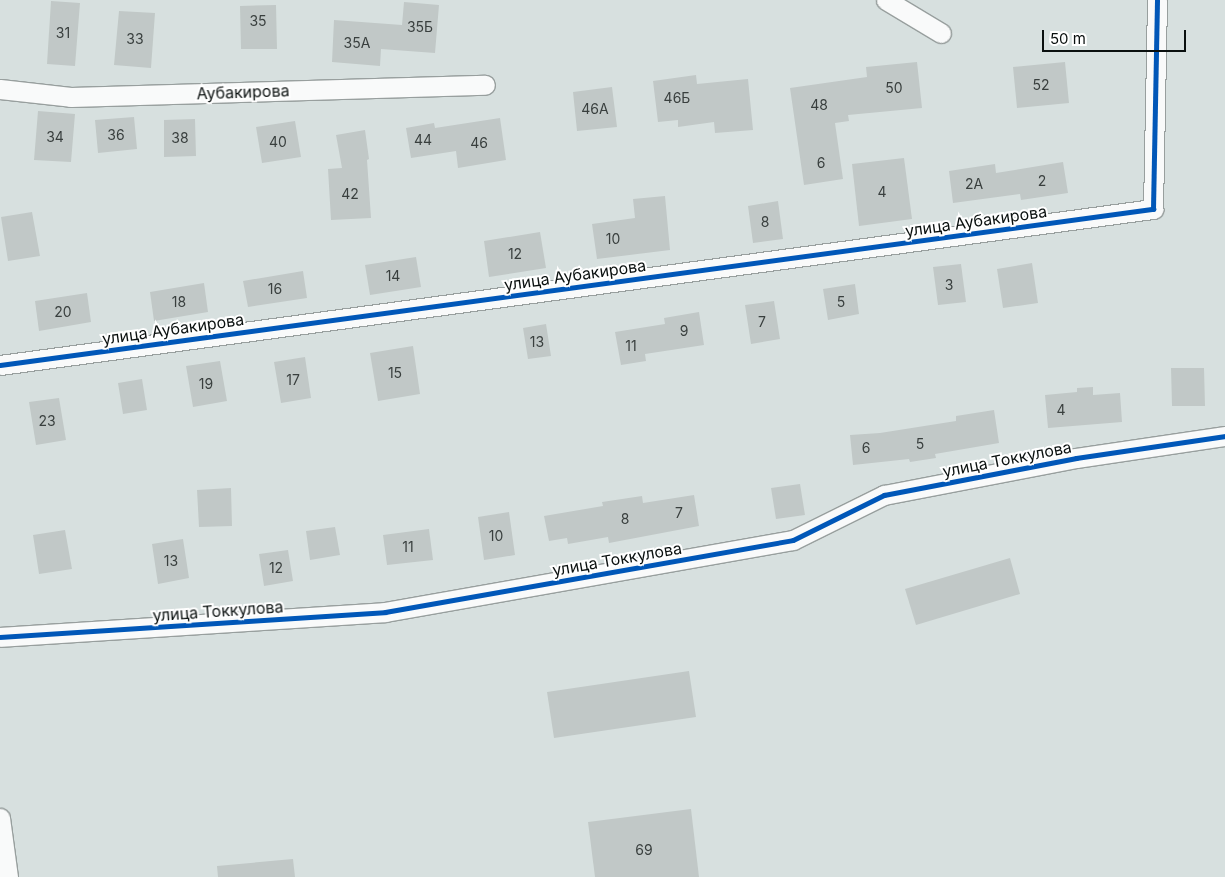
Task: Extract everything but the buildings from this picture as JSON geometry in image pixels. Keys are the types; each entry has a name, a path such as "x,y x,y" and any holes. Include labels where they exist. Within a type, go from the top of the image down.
{"street":[{"path":"886,0 941,33"},
{"name":"улица Аубакирова","path":"0,365 1153,209 1157,0"},
{"name":"Аубакирова","path":"0,89 71,97 485,85"},
{"name":"улица Токкулова","path":"0,637 385,612 793,540 884,495 1076,458 1225,436"},
{"path":"0,818 8,877"}],"cycle path":[{"path":"0,365 1153,209 1157,0"},
{"path":"0,637 385,612 793,540 884,495 1076,458 1225,436"}]}
